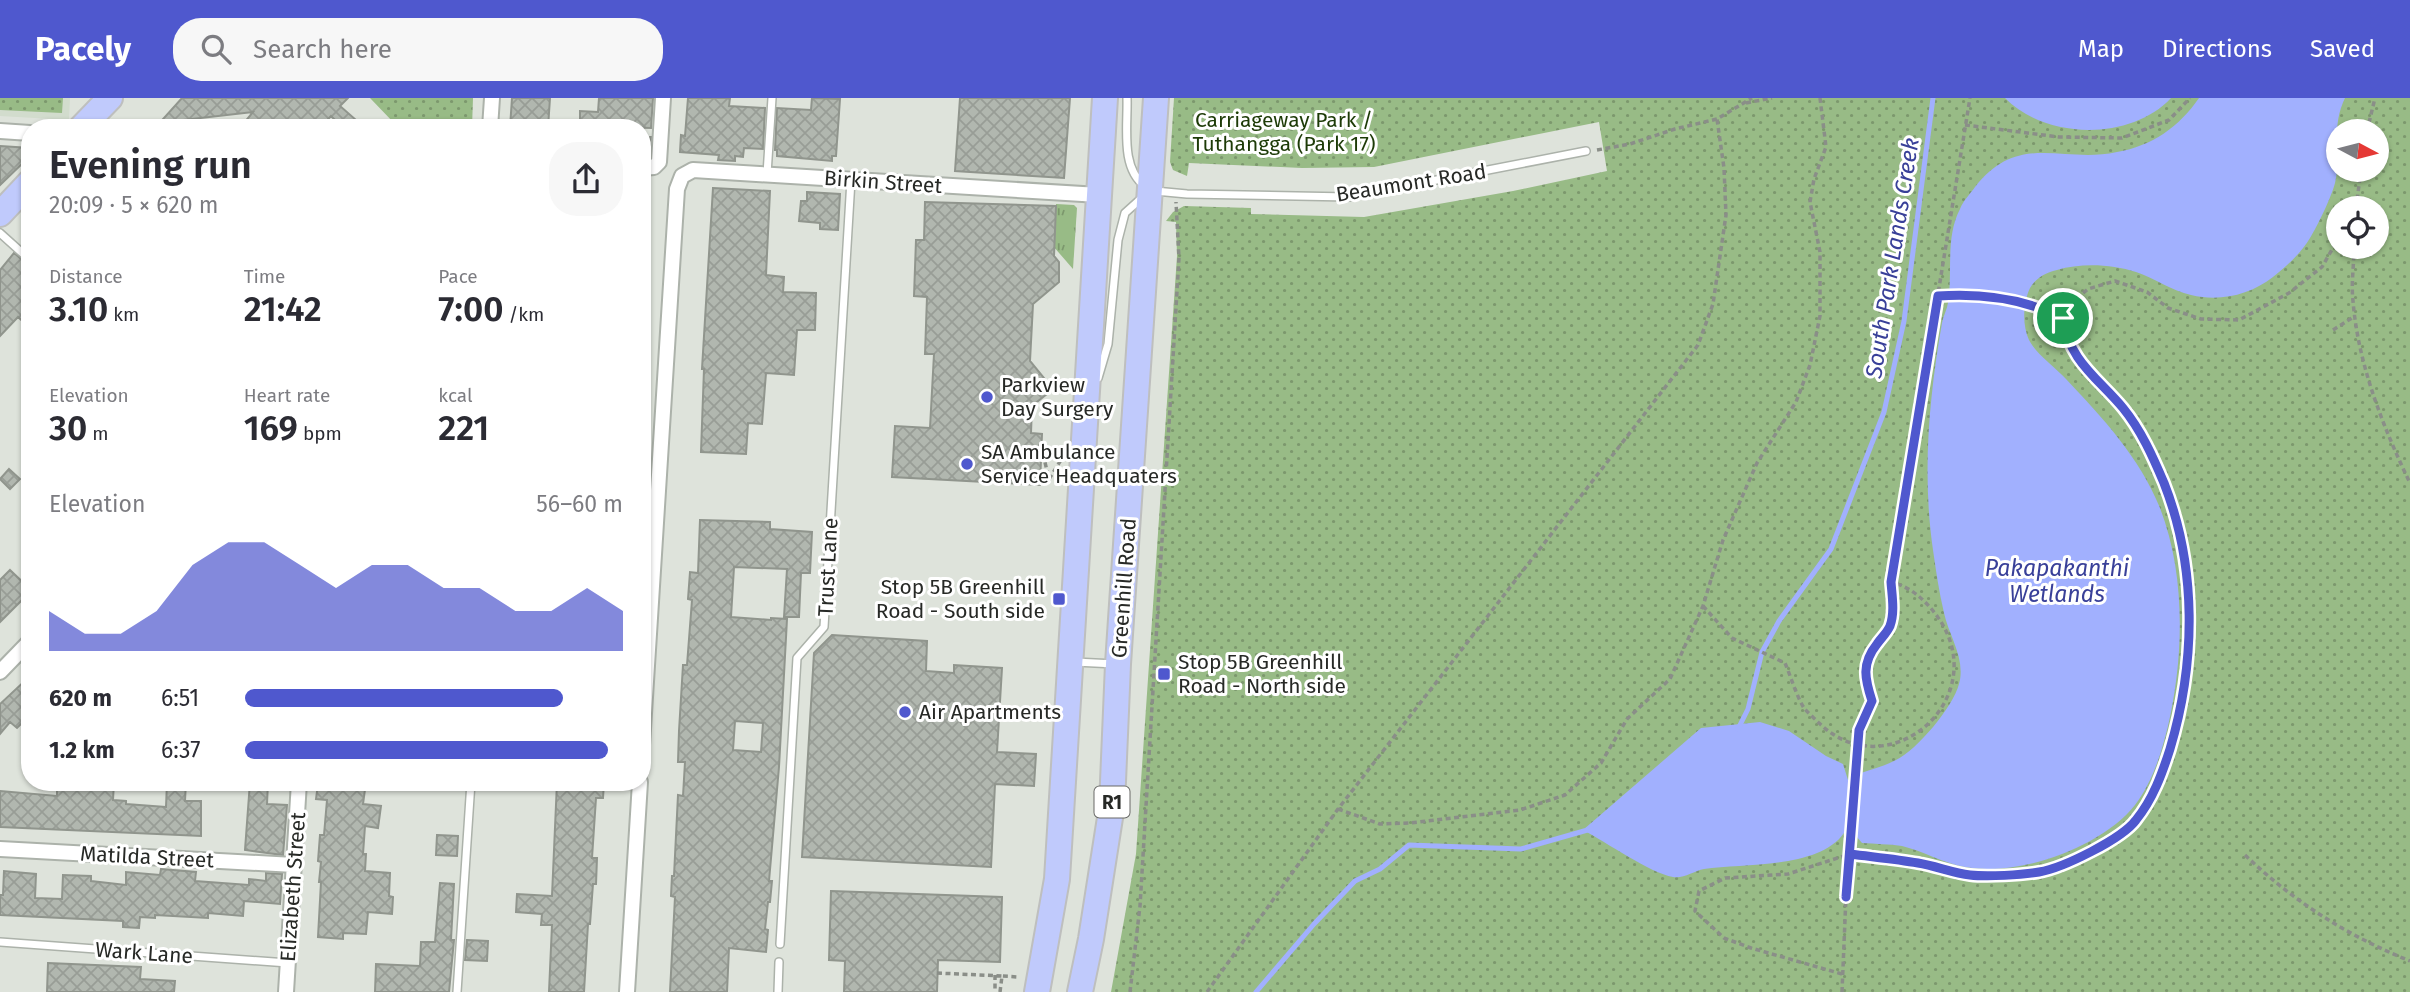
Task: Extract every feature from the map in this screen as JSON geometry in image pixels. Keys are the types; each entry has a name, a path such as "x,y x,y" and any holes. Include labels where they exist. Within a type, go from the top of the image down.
{"highway":[{"path":"87,114 110,98"},
{"path":"1030,985 1057,879 1105,98"},
{"name":"Greenhill Road","path":"1080,992 1112,805 1118,664 1163,192 1156,98"},
{"path":"0,214 21,192"},
{"name":"R1","path":"1091,939 1096,992"}],"street":[{"path":"491,119 492,98"},
{"path":"651,167 659,162 663,98"},
{"path":"0,131 21,132"},
{"name":"Birkin Street","path":"651,602 677,189 682,176 693,170 1099,195"},
{"path":"0,672 21,650"},
{"name":"Elizabeth Street","path":"286,992 298,791"},
{"path":"627,992 639,791"},
{"name":"Matilda Street","path":"0,849 294,865"}],"lane":[{"path":"766,174 772,98"},
{"path":"1127,98 1129,164 1137,181 1163,192"},
{"name":"Beaumont Road","path":"1163,192 1349,197 1586,151"},
{"name":"Trust Lane","path":"780,944 797,657 824,627 852,180"},
{"path":"1085,426 1108,344 1118,240 1125,213 1136,202 1163,192"},
{"path":"0,233 21,252"},
{"path":"1070,662 1118,664"},
{"path":"457,992 470,791"},
{"name":"Wark Lane","path":"0,942 288,963"},
{"path":"778,992 779,962"}],"path":[{"path":"1586,151 1630,144 1717,119 1752,98"},
{"path":"1743,104 1772,98"},
{"path":"1338,809 1380,824 1410,823 1520,810 1565,795 1601,764 1628,719 1670,679 1703,607 1723,540 1757,463 1796,402 1810,365 1820,316 1820,252 1810,202 1814,179 1826,147 1819,98"},
{"path":"1842,992 1846,897 1859,730 1872,701 1864,668 1870,653 1889,628 1893,617 1891,582 1970,98"},
{"path":"1965,125 2059,137 2122,138 2169,120 2190,98"},
{"path":"2370,119 2375,98"},
{"path":"1207,992 1338,809 1698,345 1713,304 1726,215 1724,168 1717,119"},
{"path":"1130,992 1140,906 1178,272 1163,192"},
{"path":"1842,974 1724,938 1695,911 1699,891 1725,878 1788,874 1850,854 1921,863 1970,875 2041,872 2091,853 2135,822 2160,782 2177,724 2188,663 2189,601 2181,538 2164,484 2144,438 2125,410 2075,357 2065,332 2063,318 2068,305 2088,289 2115,281 2147,292 2168,308 2201,319 2239,320 2289,293 2322,267 2327,259"},
{"path":"2354,259 2353,300 2362,353 2379,410 2410,483"},
{"path":"1938,296 1962,295 2014,300 2063,318"},
{"path":"2333,330 2355,316"},
{"path":"1042,450 1066,452 1049,479 1044,460 1042,450"},
{"path":"1703,607 1732,638 1785,663 1804,708 1833,736 1858,746 1887,746 1917,733 1940,713 1952,687 1954,657 1944,627 1928,604 1905,586 1891,582"},
{"path":"2245,855 2288,894 2331,923 2410,961"},
{"path":"937,973 995,975 1030,985"},
{"path":"995,975 998,992"},
{"path":"998,992 1002,976"}],"shaded area":[{"path":"0,98 70,98 69,119 0,116"}],"green space":[{"path":"0,98 63,98 62,113 0,110"},
{"path":"370,98 473,98 472,119 390,119"},
{"name":"Carriageway Park / Tuthangga (Park 17)","path":"1174,98 2410,98 2410,992 1111,992 1136,854 1177,256 1176,222 1166,221 1173,212 1184,206 1251,208 1251,214 1364,217 1513,191 1607,171 1599,122 1374,167 1302,168 1189,163 1187,176 1173,170 1170,162"},
{"path":"1056,204 1074,205 1077,208 1073,269 1053,246"}],"water":[{"path":"2005,98 2171,98 2154,112 2134,122 2112,128 2088,130 2043,122 2022,112"},
{"name":"Pakapakanthi Wetlands","path":"2199,98 2345,98 2338,119 2326,119 2326,182 2335,182 2331,196 2326,196 2326,206 2302,249 2264,283 2234,295 2202,297 2177,291 2136,272 2116,267 2086,265 2053,271 2042,276 2035,281 2028,294 2024,321 2029,340 2106,423 2131,455 2160,508 2174,561 2180,616 2173,700 2156,767 2135,805 2102,834 2080,846 2057,856 2009,868 1965,867 1902,846 1862,843 1856,836 1844,833 1832,845 1799,859 1704,869 1673,877 1640,864 1583,830 1701,728 1760,722 1789,731 1843,764 1848,780 1858,781 1861,773 1904,755 1933,727 1950,704 1961,675 1959,657 1944,613 1936,574 1928,493 1928,436 1942,323 1948,303 1955,220 1975,187 1991,170 2008,160 2025,154 2097,155 2130,149 2164,134"}],"building":[{"path":"182,98 348,98 340,106 355,119 334,119 331,116 328,119 247,119 253,112 192,119 163,119"},
{"path":"512,98 550,98 549,119 511,119"},
{"path":"599,98 653,98 651,128 651,119 580,119 580,111 598,112"},
{"path":"688,98 730,98 729,106 765,108 763,149 744,148 743,157 735,156 735,161 718,160 719,155 680,152 681,135 685,136"},
{"path":"812,98 840,99 836,156 832,156 832,161 777,156 777,108 811,110"},
{"path":"960,98 1070,98 1064,178 955,171"},
{"path":"0,146 21,147 21,165 0,185"},
{"path":"713,188 770,191 766,275 784,277 783,292 816,293 815,330 797,330 794,375 766,373 762,424 748,423 746,454 701,452 702,369"},
{"path":"807,192 840,194 838,230 820,229 820,223 799,221 801,201 807,201"},
{"path":"925,202 1056,206 1054,256 1059,262 1059,282 1033,304 1030,361 1053,389 1032,406 1031,433 1042,434 1040,485 892,477 895,426 930,428 934,354 925,354 927,297 914,296 916,240 924,240"},
{"path":"14,253 21,259 21,320 18,317 0,336 0,270"},
{"path":"9,469 20,479 10,489 0,479"},
{"path":"700,520 770,522 770,529 812,532 810,573 801,573 799,617 784,617 787,569 734,567 731,617 787,619 779,767 769,881 772,881 765,929 768,930 766,952 729,948 727,992 670,992 675,897 671,896 672,876 678,795 683,796 685,762 678,762 683,665 687,665 692,600 688,599 690,572 698,573","holes":["735,721 763,723 761,752 733,750"]},
{"path":"10,570 21,580 21,601 0,622 0,580"},
{"name":"Air Apartments","path":"832,635 927,641 926,671 954,673 954,665 1002,668 997,752 1036,754 1034,786 995,784 991,867 802,857 814,653"},
{"path":"21,684 21,724 17,728 10,722 0,734 0,704"},
{"path":"0,791 57,796 57,791 114,791 113,800 126,801 126,804 166,807 167,791 186,791 185,801 201,801 201,836 0,827"},
{"path":"249,791 268,791 267,804 287,805 283,855 245,850"},
{"path":"317,791 365,791 363,804 381,806 378,828 365,826 363,854 366,854 365,871 390,873 389,896 393,897 392,914 368,912 366,934 343,933 343,939 318,937 321,862 318,861 320,835 324,835 327,800 316,799"},
{"path":"557,791 603,791 603,798 596,798 592,858 597,858 596,884 593,884 588,924 584,992 549,992 552,925 541,925 542,914 516,912 517,894 552,896"},
{"path":"437,835 458,836 457,856 436,855"},
{"path":"161,869 196,872 195,881 249,885 249,879 266,881 266,873 282,874 280,904 244,901 243,916 208,913 208,918 155,915 155,918 140,917 139,928 123,927 123,921 0,915 4,871 36,874 35,898 62,899 63,875 91,876 91,881 126,885 126,872 160,875"},
{"path":"440,883 454,884 451,940 454,940 449,992 375,992 376,964 420,966 421,942 435,942"},
{"path":"831,891 1002,897 1000,962 938,960 937,992 844,992 845,961 829,960"},
{"path":"467,940 488,941 487,961 465,960"},
{"path":"48,963 141,967 140,979 175,981 174,992 47,992"}],"waterway":[{"name":"South Park Lands Creek","path":"1738,729 1748,709 1762,652 1779,621 1831,549 1884,412 1904,321 1933,98"},
{"name":"South Park Lands Creek","path":"1256,992 1355,881 1380,869 1409,845 1521,849 1591,829"}],"place":[{"name":"Parkview Day Surgery","path":"987,397"},
{"name":"SA Ambulance Service Headquaters","path":"967,464"},
{"name":"Stop 5B Greenhill Road - South side","path":"1059,599"},
{"name":"Stop 5B Greenhill Road - North side","path":"1164,674"},
{"name":"Air Apartments","path":"905,712"}],"route":[{"path":"2063,318 2014,300 1986,296 1938,296 1891,582 1893,617 1889,628 1870,653 1864,668 1872,701 1859,730 1850,854 1846,897 1847,880 1850,854 1921,863 1970,875 2041,872 2091,853 2135,822 2160,782 2177,724 2188,663 2189,601 2181,538 2164,484 2144,438 2125,410 2075,357 2065,332 2063,318"}]}
